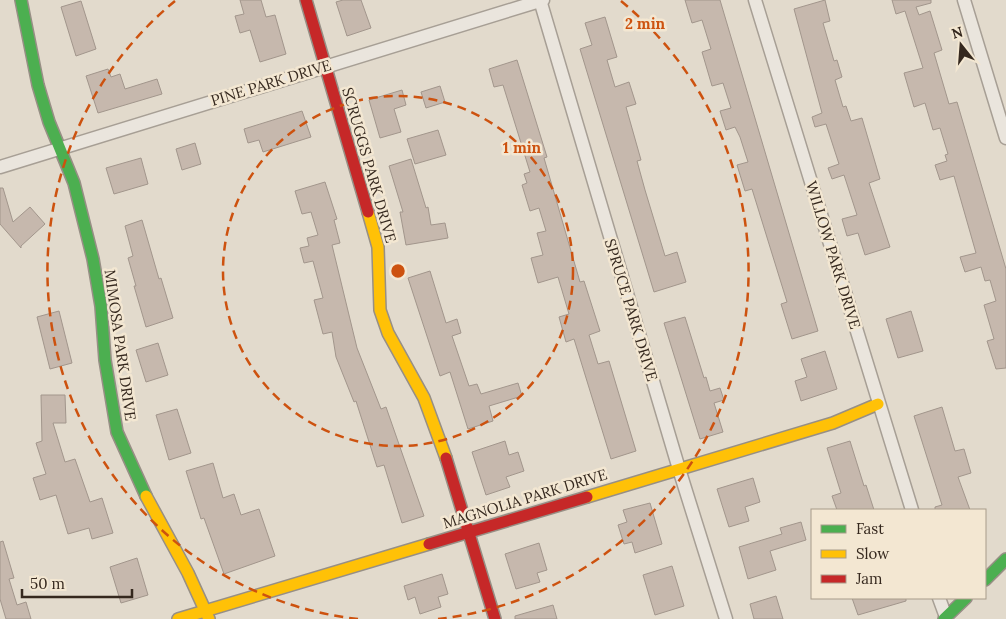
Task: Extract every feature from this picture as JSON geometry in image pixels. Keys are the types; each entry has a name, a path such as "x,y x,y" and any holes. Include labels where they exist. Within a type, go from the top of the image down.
{"street":[{"name":"MIMOSA PARK DRIVE","path":"21,0 38,86 74,183 93,259 101,306 105,360 117,432 138,481 188,573 207,615"},
{"name":"SCRUGGS PARK DRIVE","path":"306,0 378,247 380,310 388,333 424,398 450,470 495,619"},
{"name":"PINE PARK DRIVE","path":"0,167 541,0"},
{"name":"SPRUCE PARK DRIVE","path":"541,0 679,469 726,619"},
{"name":"WILLOW PARK DRIVE","path":"755,0 912,509"},
{"path":"964,0 1006,138"},
{"name":"MAGNOLIA PARK DRIVE","path":"178,619 207,615 468,532 832,423 878,404"},
{"path":"986,579 1006,559"},
{"path":"940,599 945,618 965,599"}],"building":[{"path":"240,0 261,0 266,17 275,15 286,54 260,62 250,30 240,33 235,16 244,14"},
{"path":"361,0 371,28 347,36 336,2"},
{"path":"685,0 720,0 818,331 792,339 781,304 787,302 752,189 745,191 737,165 748,162 735,127 726,130 720,111 731,108 723,83 712,86 702,52 711,49 702,20 692,23"},
{"path":"825,0 830,21 823,23 834,61 837,60 842,77 835,80 843,107 846,106 851,121 862,118 880,179 869,183 890,247 865,255 858,233 847,236 842,219 857,215 844,175 832,179 828,168 839,164 826,124 815,127 812,117 822,113 794,9"},
{"path":"892,0 931,0 931,3 916,7 919,15 930,11 942,50 934,53 949,104 957,102 1006,269 1006,368 996,369 987,341 994,339 984,305 996,301 990,280 985,281 981,267 965,272 960,257 976,253 954,176 940,180 935,165 947,161 945,155 948,154 940,128 933,130 925,103 914,107 904,73 923,68 905,11 896,14"},
{"path":"81,1 96,49 76,56 61,7"},
{"path":"605,17 617,57 607,60 615,87 629,82 636,104 626,107 641,160 637,161 665,256 677,252 686,282 654,292 580,49 592,45 585,23"},
{"path":"517,60 547,157 544,158 580,282 584,281 600,331 589,335 598,364 609,361 636,451 611,459 574,339 566,342 559,317 569,314 558,277 538,283 531,258 543,255 537,233 546,231 539,208 530,211 522,185 527,183 524,174 530,172 503,85 494,87 489,69"},
{"path":"108,69 111,77 120,74 125,89 157,79 162,94 98,113 86,76"},
{"path":"440,86 445,102 426,108 421,92"},
{"path":"402,90 406,105 394,109 401,132 380,138 369,100"},
{"path":"302,111 311,137 263,152 259,140 248,143 244,129"},
{"path":"438,130 446,155 415,164 407,139"},
{"path":"195,143 201,164 182,170 176,149"},
{"path":"141,158 148,184 114,194 106,168"},
{"path":"411,159 426,208 428,207 431,225 445,223 448,238 406,245 400,212 403,212 389,166"},
{"path":"325,182 337,219 334,220 340,243 332,245 357,348 381,409 386,407 424,516 402,523 384,465 377,467 356,401 354,402 336,357 332,332 323,334 314,300 323,298 313,261 304,263 300,248 309,246 307,238 318,235 311,212 302,214 295,191"},
{"path":"0,188 3,188 13,222 30,207 45,224 21,248 0,224"},
{"path":"142,220 159,279 161,278 173,318 146,327 128,258 133,256 125,226"},
{"path":"430,271 446,323 457,319 461,333 452,336 469,386 477,384 481,394 518,383 522,396 489,406 493,421 468,429 450,372 440,376 408,278"},
{"path":"59,311 72,363 50,369 37,317"},
{"path":"911,311 923,351 898,358 886,319"},
{"path":"685,317 704,378 706,377 710,391 720,388 724,400 714,403 723,432 700,439 664,323"},
{"path":"158,343 168,375 146,382 136,350"},
{"path":"825,351 837,389 801,401 795,381 807,377 801,359"},
{"path":"41,395 65,395 66,423 53,423 65,462 75,459 90,502 102,498 113,533 92,539 89,528 68,534 56,495 40,500 33,478 46,474 36,443 42,441"},
{"path":"942,407 955,451 964,449 971,473 958,477 970,509 935,509 935,507 942,505 914,416"},
{"path":"177,409 191,453 169,460 156,415"},
{"path":"505,441 509,455 518,452 524,471 506,477 510,487 486,495 472,452"},
{"path":"850,441 864,486 866,485 874,509 837,509 832,496 841,493 827,448"},
{"path":"213,463 223,498 234,494 241,515 259,509 275,556 224,574 204,518 201,519 186,471"},
{"path":"753,478 760,502 745,507 749,521 729,527 717,489"},
{"path":"650,503 662,544 635,553 632,542 624,544 618,525 627,522 623,510"},
{"path":"801,522 806,540 770,551 776,570 748,579 739,547 782,534 780,528"},
{"path":"3,541 14,578 9,579 17,605 26,602 31,619 6,619 0,599 0,542"},
{"path":"539,543 547,570 537,573 540,582 516,589 505,554"},
{"path":"137,558 148,595 121,603 110,567"},
{"path":"672,566 684,606 655,615 643,575"},
{"path":"442,574 448,594 438,597 441,607 420,614 415,597 408,600 404,586"},
{"path":"776,596 783,619 754,619 750,604"},
{"path":"852,599 906,599 906,601 858,615"},
{"path":"553,605 557,619 515,619 515,616"}],"traffic: fast":[{"path":"21,0 38,85 49,122 74,183 93,259 101,306 105,360 117,432 146,496"},
{"path":"986,579 1006,559"},
{"path":"944,619 965,599"}],"traffic: slow":[{"path":"368,212 378,247 380,310 388,333 424,398 446,458"},
{"path":"587,497 833,423 878,404"},
{"path":"146,496 188,573 209,619"},
{"path":"178,619 429,544"}],"traffic: jam":[{"path":"306,0 368,212"},
{"path":"446,458 495,619"},
{"path":"429,544 587,497"}]}
